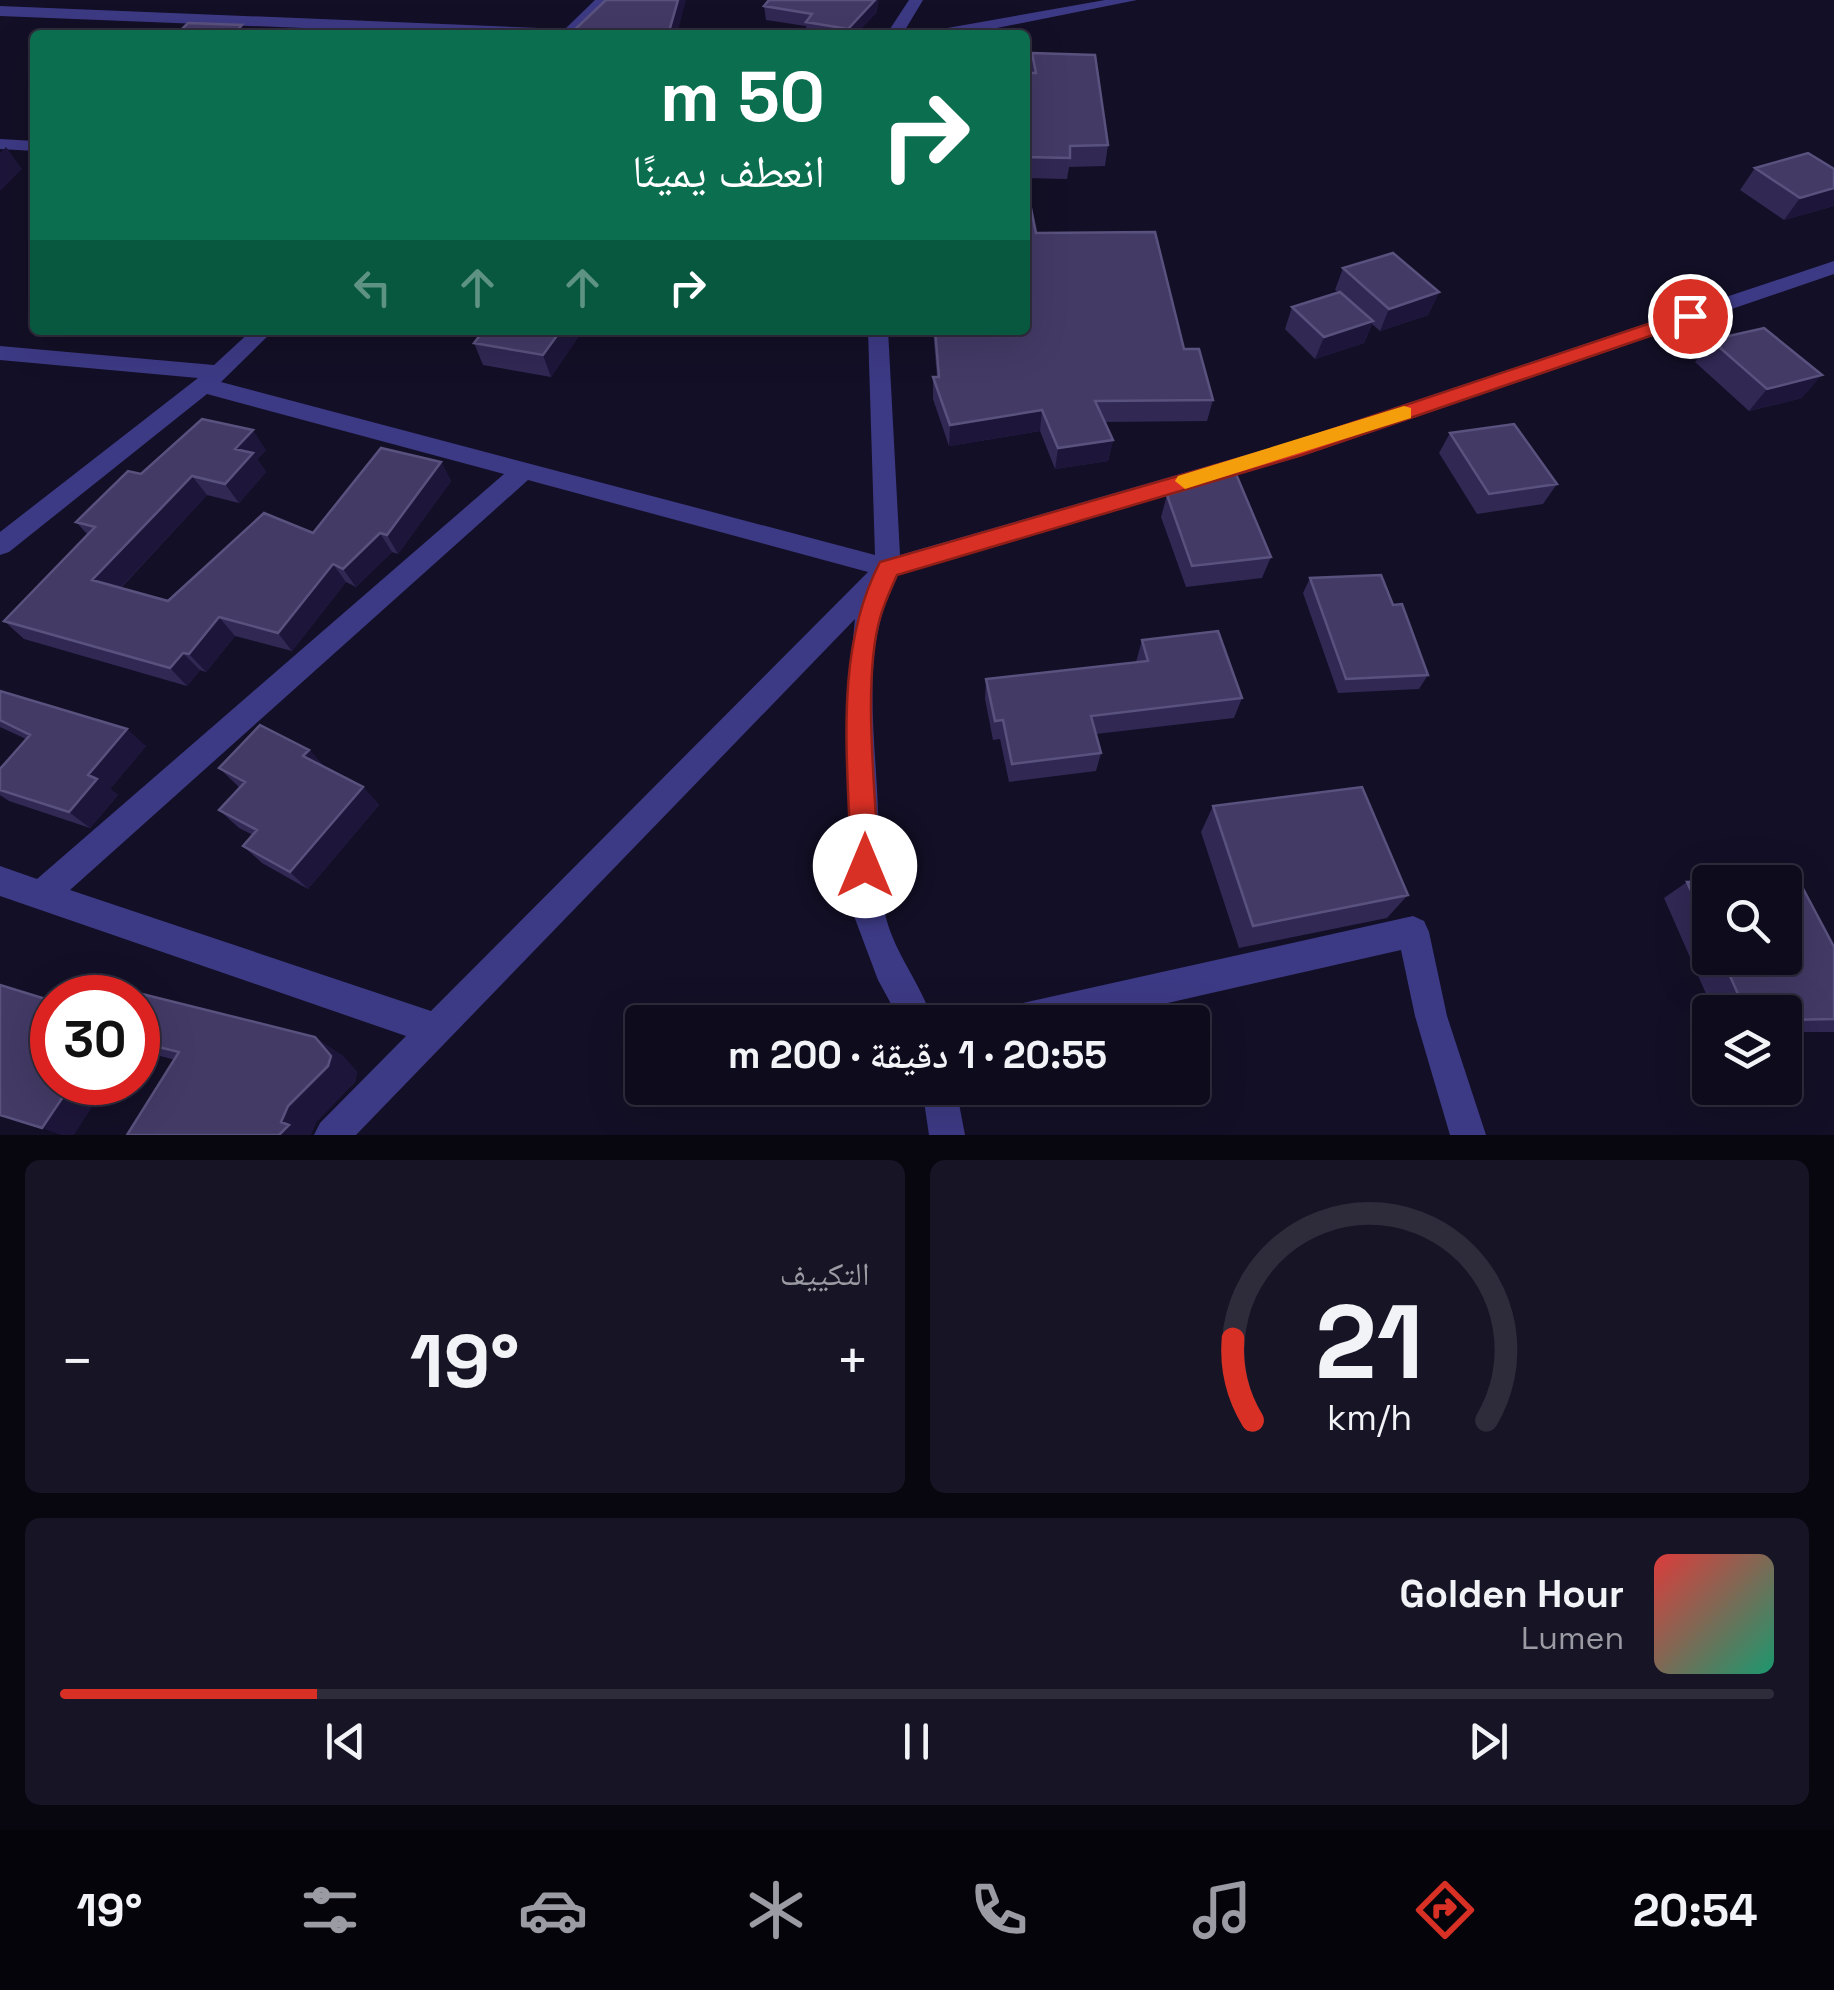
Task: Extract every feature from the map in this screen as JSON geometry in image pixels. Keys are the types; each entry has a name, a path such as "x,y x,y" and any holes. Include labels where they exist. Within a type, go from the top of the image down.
{"street":[{"path":"573,30 604,0"},
{"path":"897,30 916,0"},
{"path":"964,30 1130,0"},
{"path":"0,11 450,30"},
{"path":"0,144 30,146"},
{"path":"332,1135 888,568 1294,450 1834,268"},
{"path":"0,544 211,379 259,335"},
{"path":"878,335 888,568 867,620 863,657 860,709 865,866 870,916 889,969 908,1005"},
{"path":"0,352 211,379 523,471 888,568"},
{"path":"41,895 523,471"},
{"path":"0,881 434,1028"},
{"path":"1089,1005 1413,932 1430,1016 1468,1135"},
{"path":"941,1105 947,1135"}],"building":[{"path":"606,0 678,0 669,30 574,30"},
{"path":"769,0 875,0 848,29 806,22 812,14 764,6"},
{"path":"188,23 242,25 238,30 181,30"},
{"path":"1032,53 1095,55 1108,145 1070,146 1070,158 1030,157 1030,73 1036,73"},
{"path":"1808,153 1834,169 1834,188 1800,198 1755,168"},
{"path":"1030,204 1036,233 1155,232 1184,349 1199,349 1213,400 1095,401 1113,440 1058,448 1042,410 950,425 933,377 939,377 935,335 1030,335"},
{"path":"1393,253 1439,292 1389,309 1343,268"},
{"path":"1340,292 1373,321 1324,337 1292,307"},
{"path":"1764,328 1822,375 1767,389 1711,340"},
{"path":"480,335 557,335 543,355 474,343"},
{"path":"202,419 253,430 235,449 253,453 225,484 192,476 92,580 168,601 264,513 313,533 381,448 441,462 387,535 380,533 343,569 333,564 278,633 219,617 189,654 183,653 170,668 4,621 95,527 76,522 128,471 141,474"},
{"path":"1514,424 1557,484 1489,494 1450,433"},
{"path":"1236,474 1271,557 1192,566 1167,495"},
{"path":"1381,575 1393,605 1402,604 1428,675 1346,679 1310,578"},
{"path":"1218,631 1242,698 1091,716 1101,753 1012,764 1003,720 995,721 986,679 1148,661 1142,640"},
{"path":"0,691 127,729 88,775 97,779 69,812 0,790 0,769 30,735 0,720"},
{"path":"260,725 309,750 303,756 363,787 290,872 243,846 257,830 219,810 245,782 219,768"},
{"path":"1362,787 1408,895 1253,926 1213,806"},
{"path":"1802,887 1834,947 1834,1019 1802,1020 1802,995 1738,995 1730,975 1802,975"},
{"path":"0,985 30,994 30,1105 58,1105 42,1128 0,1115"},
{"path":"160,998 315,1037 331,1056 328,1066 288,1106 281,1122 289,1125 279,1135 127,1135 146,1105 160,1105 160,1082 179,1052 160,1047"}],"slow traffic":[{"path":"1185,481 1404,413"}],"route":[{"path":"865,866 860,709 863,657 867,620 888,568 1294,450 1690,316"}]}
